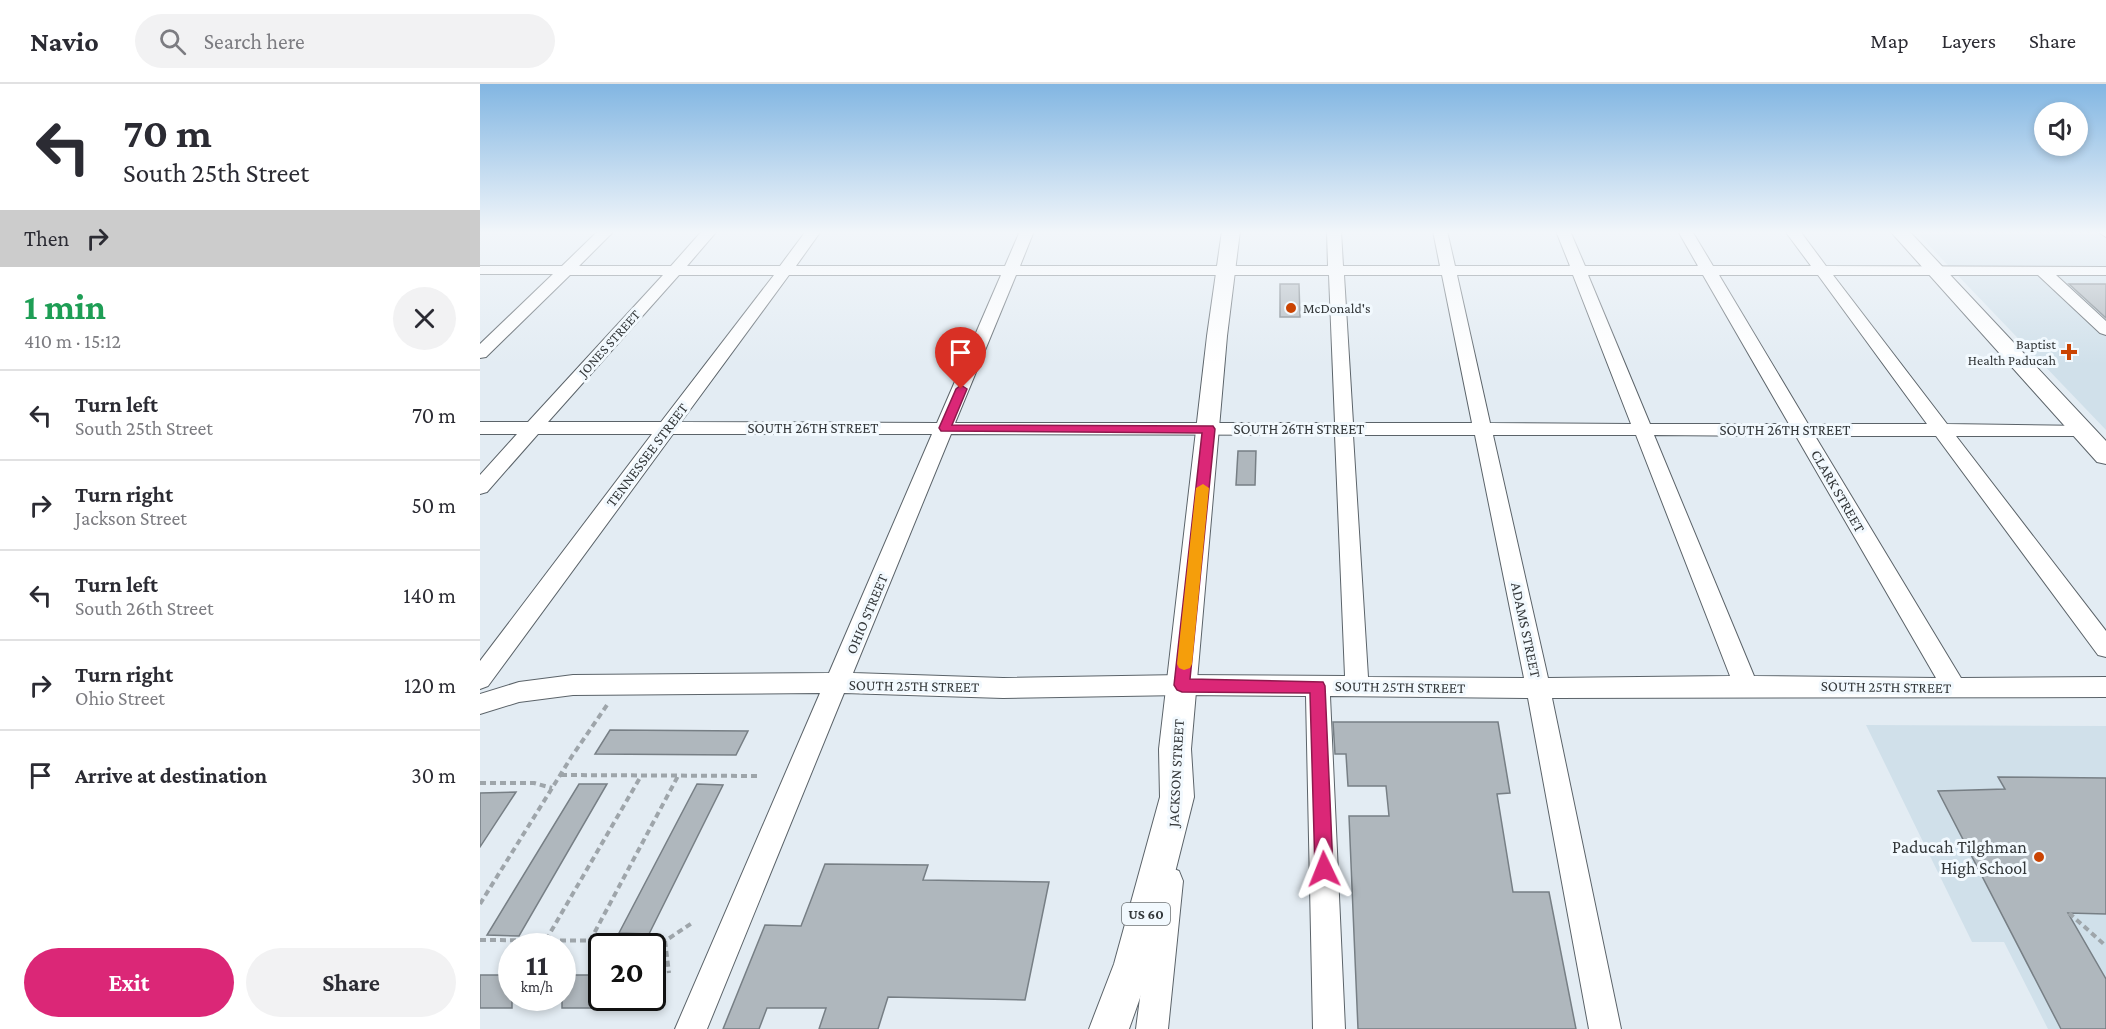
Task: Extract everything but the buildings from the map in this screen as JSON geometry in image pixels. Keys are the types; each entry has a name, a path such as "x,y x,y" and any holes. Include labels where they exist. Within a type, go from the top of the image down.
{"main road":[{"name":"JACKSON STREET","path":"1177,797 1175,749 1224,275"},
{"path":"1940,275 2106,456"},
{"name":"US 60","path":"1109,1029 1133,964 1177,797"}],"street":[{"path":"480,353 562,275"},
{"name":"JONES STREET","path":"480,487 671,275"},
{"name":"TENNESSEE STREET","path":"480,679 781,275"},
{"name":"OHIO STREET","path":"691,1029 1009,275"},
{"path":"1336,275 1357,687"},
{"name":"ADAMS STREET","path":"1450,275 1538,688 1605,1029"},
{"path":"1581,275 1746,686"},
{"name":"CLARK STREET","path":"1710,275 1954,688"},
{"path":"1825,275 2106,648"},
{"path":"2046,275 2106,330"},
{"name":"SOUTH 26TH STREET","path":"480,428 2081,430"},
{"name":"SOUTH 25TH STREET","path":"480,704 527,689 558,685 895,683 1003,687 1182,685 1538,688 2106,687"},
{"path":"1318,686 1329,1029"},
{"name":"JACKSON STREET","path":"1152,1029 1177,797"}],"path":[{"path":"480,904 607,705"},
{"path":"561,775 761,776"},
{"path":"550,933 640,776"},
{"path":"594,933 678,776"},
{"path":"480,783 534,783 552,788"},
{"path":"2068,913 2106,946"},
{"path":"666,940 692,922"},
{"path":"480,940 498,940"},
{"path":"666,949 669,973"}],"shaded area":[{"name":"Baptist Health Paducah","path":"1957,275 2106,275 2106,430"},
{"path":"1866,725 2106,726 2106,1029 2048,1029 2004,942 1972,942"}],"slow traffic":[{"path":"1184,664 1203,488"}],"place":[{"name":"McDonald's","path":"1291,308"},
{"name":"Baptist Health Paducah","path":"2069,352"},
{"name":"Paducah Tilghman High School","path":"2039,857"}],"route":[{"path":"961,389 945,428 1209,429 1182,685 1318,686 1324,869"}]}
